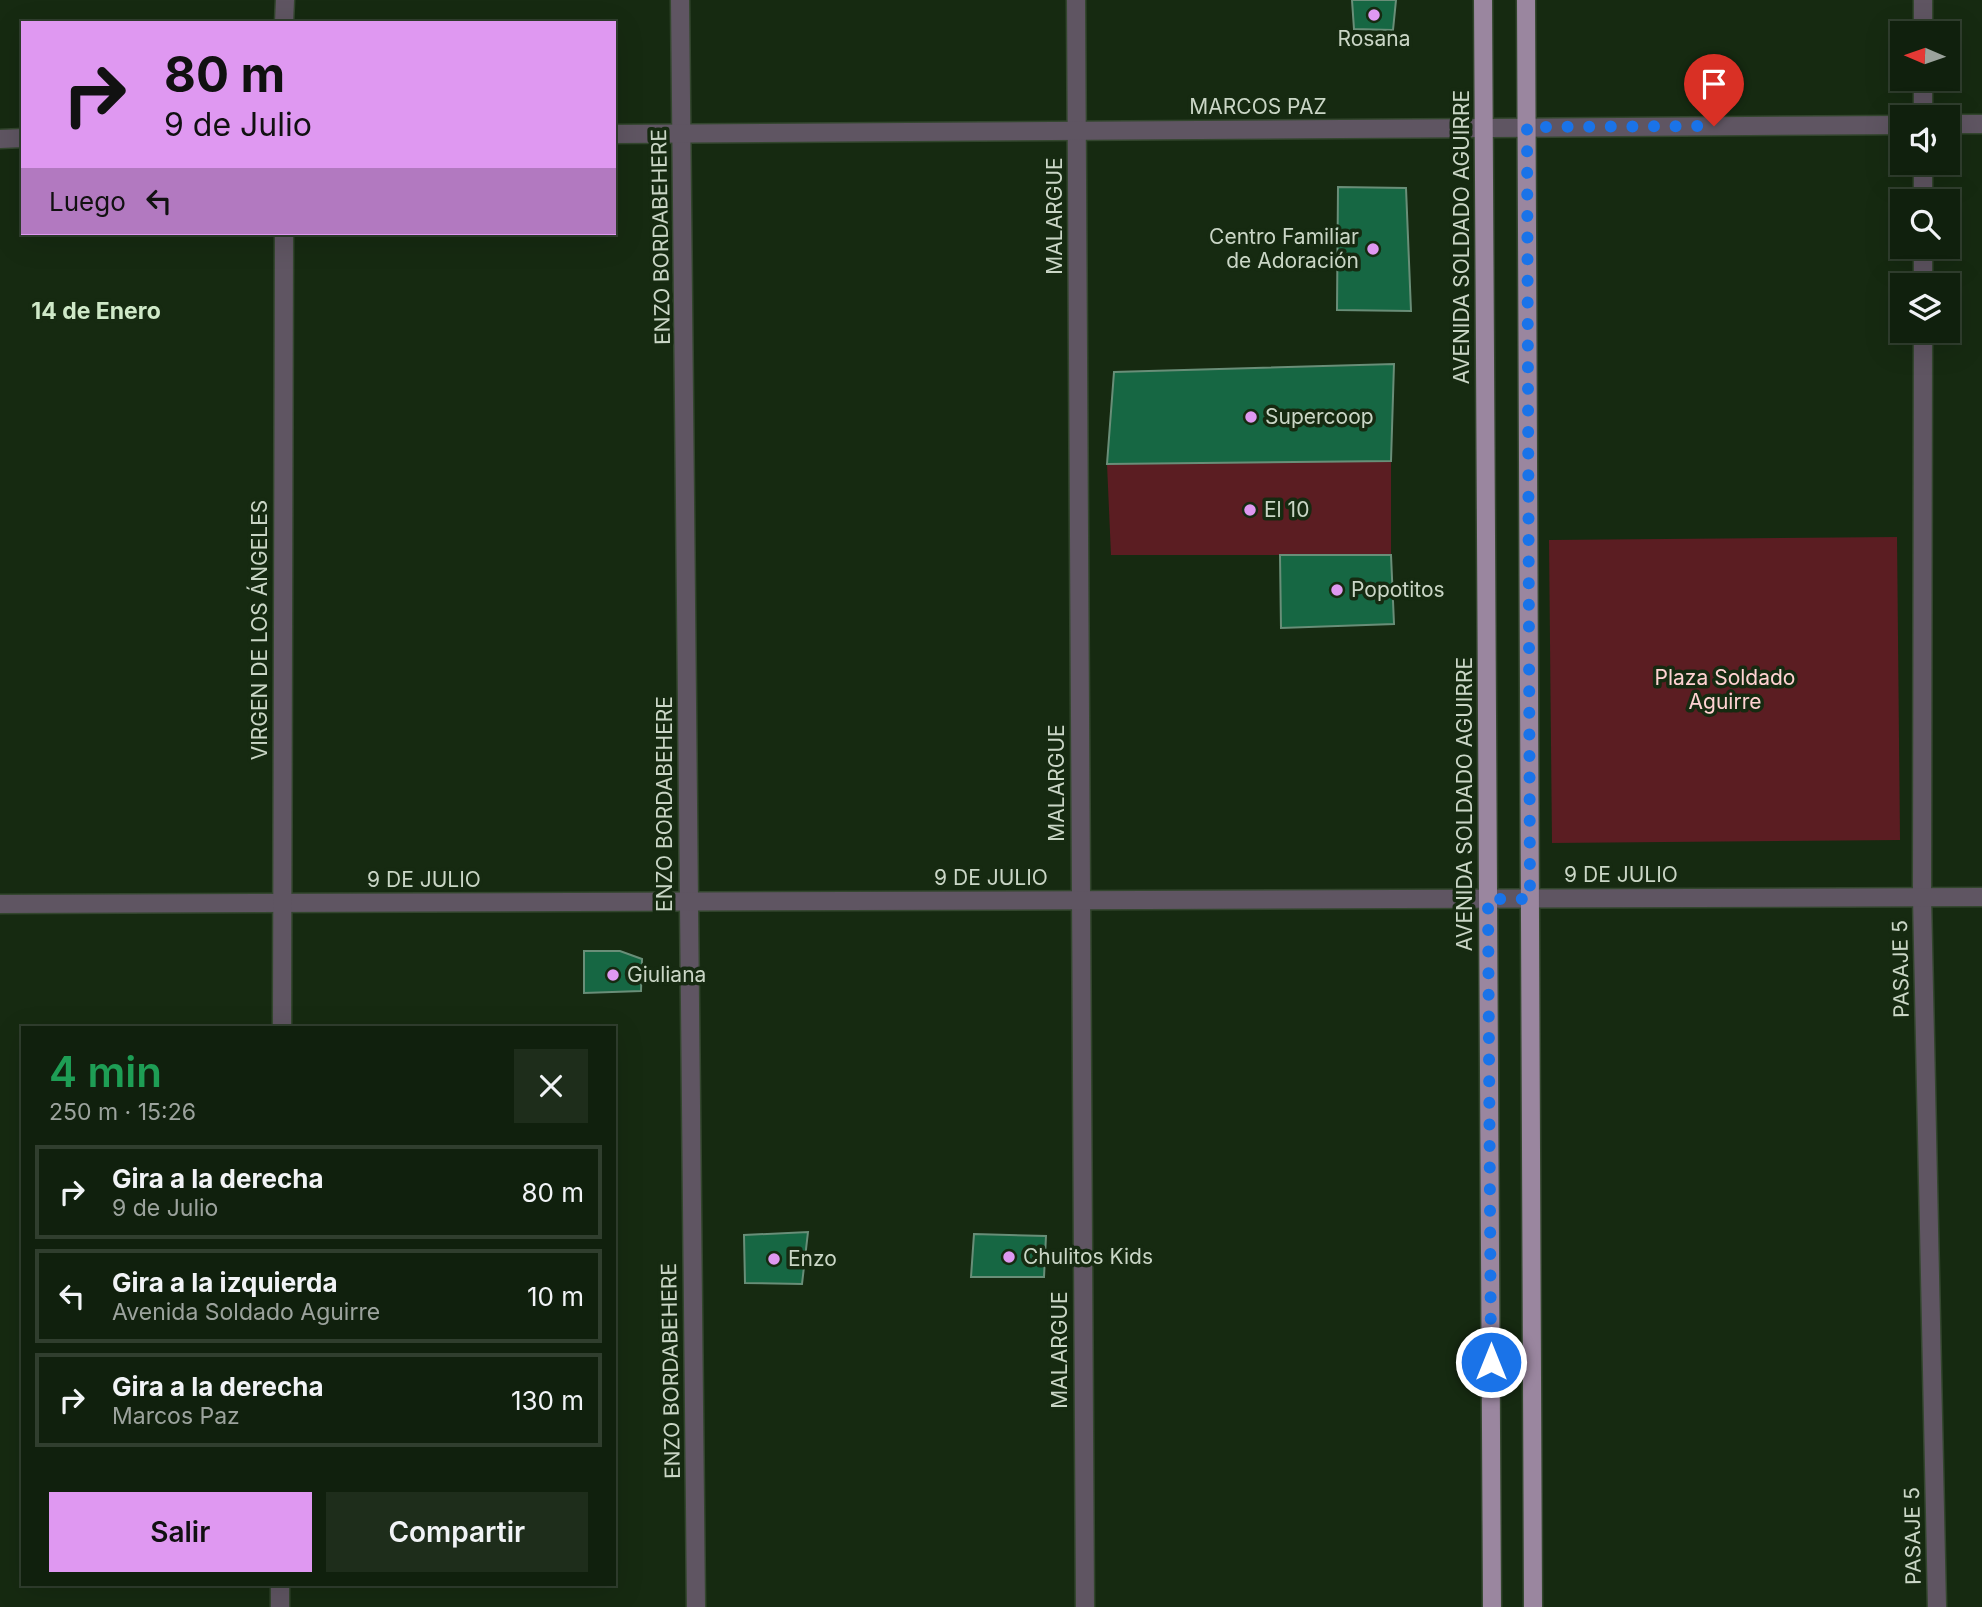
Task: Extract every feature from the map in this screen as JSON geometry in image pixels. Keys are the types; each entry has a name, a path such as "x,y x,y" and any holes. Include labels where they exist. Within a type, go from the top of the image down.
{"main road":[{"name":"AVENIDA SOLDADO AGUIRRE","path":"1483,0 1492,1607"},
{"path":"1526,0 1533,1607"}],"street":[{"path":"285,0 285,21"},
{"name":"ENZO BORDABEHERE","path":"680,0 695,1607"},
{"name":"MALARGUE","path":"1076,0 1085,1607"},
{"path":"1923,0 1923,21"},
{"path":"1960,124 1982,124"},
{"name":"MARCOS PAZ","path":"616,134 1890,125"},
{"path":"0,139 21,138"},
{"name":"VIRGEN DE LOS ÁNGELES","path":"282,1026 284,235"},
{"name":"PASAJE 5","path":"1923,343 1922,897 1937,1607"},
{"name":"9 DE JULIO","path":"0,904 1982,897"},
{"path":"280,1586 280,1607"}],"green space":[{"name":"El 10","path":"1391,461 1391,555 1111,555 1107,464"},
{"name":"Plaza Soldado Aguirre","path":"1897,537 1900,840 1552,843 1549,540"}],"building":[{"name":"Rosana","path":"1352,0 1396,0 1393,30 1354,29"},
{"name":"Centro Familiar de Adoración","path":"1338,187 1406,188 1411,311 1337,310"},
{"name":"Supercoop","path":"1394,364 1391,461 1107,464 1114,372"},
{"name":"Popotitos","path":"1280,555 1391,555 1394,624 1281,628"},
{"name":"Giuliana","path":"584,951 620,951 642,959 641,991 584,993"},
{"name":"Enzo","path":"808,1232 802,1284 745,1283 744,1235"},
{"name":"Chulitos Kids","path":"974,1234 1046,1236 1044,1277 971,1277"}],"place":[{"name":"Rosana","path":"1374,15"},
{"name":"Centro Familiar de Adoración","path":"1373,249"},
{"name":"Supercoop","path":"1251,417"},
{"name":"El 10","path":"1250,510"},
{"name":"Popotitos","path":"1337,590"},
{"name":"Giuliana","path":"613,975"},
{"name":"Chulitos Kids","path":"1009,1257"},
{"name":"Enzo","path":"774,1259"}],"district":[{"name":"14 de Enero","path":"96,311"}],"route":[{"path":"1491,1362 1488,899 1530,899 1527,127 1714,126"}]}
